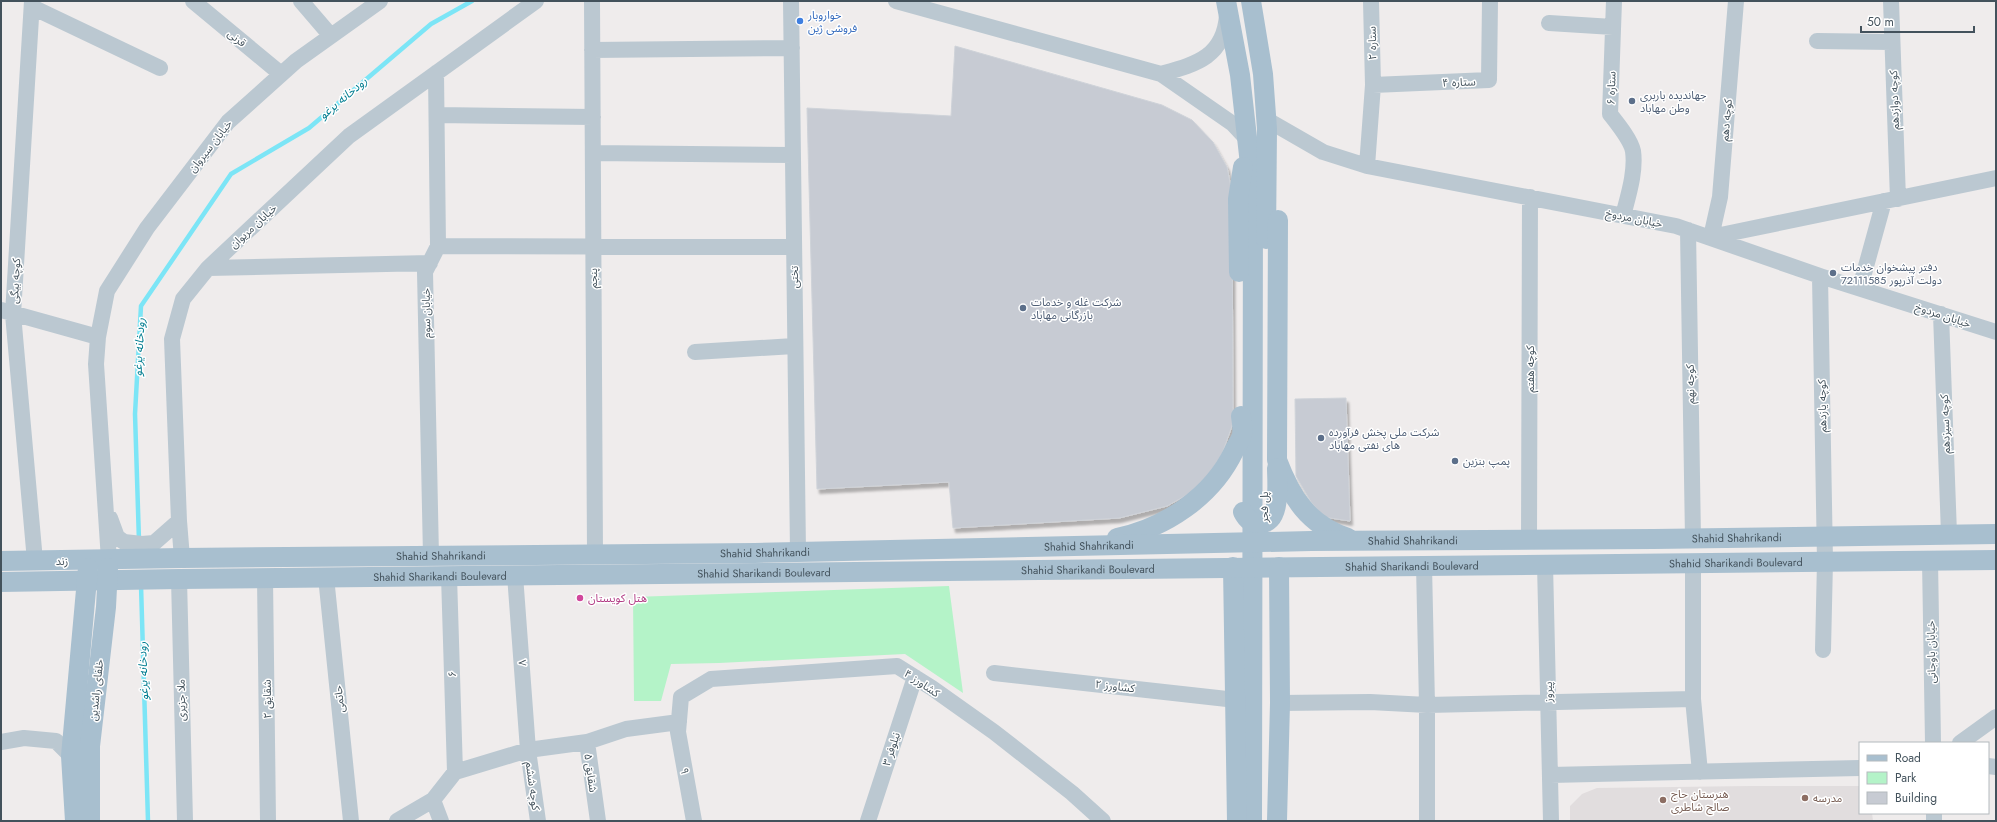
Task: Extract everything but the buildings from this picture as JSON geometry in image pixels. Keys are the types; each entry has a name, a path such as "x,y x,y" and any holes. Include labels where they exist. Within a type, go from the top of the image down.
{"main road":[{"path":"1248,139 1238,199 1242,503 1244,514 1252,522 1263,523 1268,521 1275,513 1277,460 1278,168 1264,91 1251,1"},
{"path":"1227,3 1240,75 1248,139 1260,192"},
{"path":"1252,821 1260,192 1267,129 1264,91"},
{"name":"پل فجر","path":"1260,192 1263,821"},
{"path":"1075,546 1128,536 1157,526 1184,509 1217,479 1230,459 1242,435"},
{"path":"1277,460 1287,485 1302,507 1318,524 1335,534 1357,541"},
{"name":"Shahid Shahrikandi","path":"182,558 798,552 1357,541 1996,534"},
{"path":"75,821 71,756 86,582 111,556"},
{"name":"زند","path":"1,561 35,561 111,556 182,558"},
{"name":"خلفای راشدین","path":"90,821 90,746 115,581 111,556"},
{"name":"Shahid Sharikandi Boulevard","path":"115,581 326,577 1996,560"},
{"path":"1233,567 1237,821"},
{"path":"1277,821 1280,703 1279,567"},
{"name":"زند","path":"1,582 115,581"}],"street":[{"name":"قرنی","path":"193,1 281,74"},
{"path":"301,1 331,36"},
{"name":"خیابان سیروان","path":"105,502 96,364 98,337 107,290 147,228 228,122 296,61 380,1"},
{"name":"خیابان مریوان","path":"182,558 179,521 172,339 183,299 208,268 349,136 536,1"},
{"name":"پنجم","path":"592,1 595,554"},
{"name":"تختی","path":"791,1 794,346 798,552"},
{"path":"896,1 1161,74 1233,124 1248,139"},
{"name":"ستاره ۲","path":"1367,166 1373,85 1371,1"},
{"name":"ستاره ۴","path":"1373,85 1489,80 1490,1"},
{"name":"ستاره ۶","path":"1614,1 1610,114 1620,125 1633,150 1632,173 1623,216"},
{"name":"کوچه دهم","path":"1711,237 1720,197 1736,1"},
{"name":"کوچه دوازدهم","path":"1860,288 1891,200 1891,1"},
{"path":"1161,74 1191,65 1206,58 1218,45 1226,29 1227,3"},
{"path":"32,4 160,68"},
{"name":"کوچه بیگی","path":"32,4 7,312 35,561"},
{"path":"1549,23 1613,27"},
{"path":"1817,41 1892,42"},
{"path":"592,50 792,48"},
{"name":"خیابان سوم","path":"431,556 425,272 438,246 436,74"},
{"path":"437,115 592,117"},
{"name":"خیابان مردوخ","path":"1269,121 1323,152 1367,166 1530,197 1688,230 1820,276 1996,332"},
{"path":"593,153 793,155"},
{"path":"1711,237 1996,178"},
{"name":"کوچه هفتم","path":"1529,540 1530,197"},
{"name":"کوچه نهم","path":"1688,230 1693,538"},
{"path":"438,246 794,248"},
{"path":"208,268 430,263"},
{"name":"کوچه یازدهم","path":"1820,276 1825,561 1823,650"},
{"path":"7,312 98,337"},
{"name":"کوچه سیزدهم","path":"1941,314 1949,534"},
{"path":"694,352 794,346"},
{"path":"105,502 111,556"},
{"path":"105,502 117,537 111,556"},
{"path":"111,556 154,543 179,521"},
{"name":"خیابان باوجانی","path":"1930,560 1933,742"},
{"path":"1692,562 1693,699 1700,772"},
{"name":"پیروز","path":"1545,564 1551,821"},
{"path":"1424,565 1427,705 1427,821"},
{"name":"۸","path":"515,575 528,750"},
{"name":"۶","path":"449,576 455,772"},
{"name":"حاتمی","path":"326,577 351,821"},
{"name":"شقایق ۲","path":"265,578 268,821"},
{"name":"ملا جزیری","path":"179,579 184,821"},
{"name":"کشاورز ۴","path":"679,722 682,697 711,679 897,666 994,732 1072,794 1103,821"},
{"name":"کشاورز ۲","path":"994,673 1236,700"},
{"name":"نیلوفر ۳","path":"868,821 915,677"},
{"path":"1280,703 1370,702 1427,705 1693,699"},
{"path":"1961,742 1996,717"},
{"name":"شقایق ۵","path":"598,821 586,742 626,729 679,722"},
{"name":"۹","path":"679,722 678,732 694,821"},
{"path":"1,742 24,738 56,741 71,756"},
{"path":"398,821 433,800 455,772 528,750 586,742"},
{"name":"کوچه ششم","path":"528,750 538,821"},
{"path":"1550,775 1859,768"},
{"path":"433,800 441,821"}],"shaded area":[{"name":"هنرستان حاج صالح شاطری","path":"1859,786 1859,814 1872,814 1873,821 1570,821 1570,806 1582,794 1597,788"}],"green space":[{"path":"949,586 963,693 905,654 671,664 661,701 634,701 633,597"}],"waterway":[{"name":"رودخانه یرغو","path":"139,541 135,414 141,306 231,174 309,128 431,24 472,1"},
{"name":"رودخانه یرغو","path":"141,585 148,821"}],"place":[{"name":"خواروبار فروشی ژین","path":"800,21"},
{"name":"جهاندیده باربری وطن مهاباد","path":"1632,101"},
{"name":"دفتر پیشخوان خدمات دولت آذرپور 72111585","path":"1833,273"},
{"name":"شرکت غله و خدمات بازرگانی مهاباد","path":"1023,308"},
{"name":"شرکت ملی پخش فرآورده های نفتی مهاباد","path":"1321,438"},
{"name":"پمپ بنزین","path":"1455,461"},
{"name":"هتل کویستان","path":"580,598"},
{"name":"مدرسه","path":"1805,798"},
{"name":"هنرستان حاج صالح شاطری","path":"1663,800"}]}
